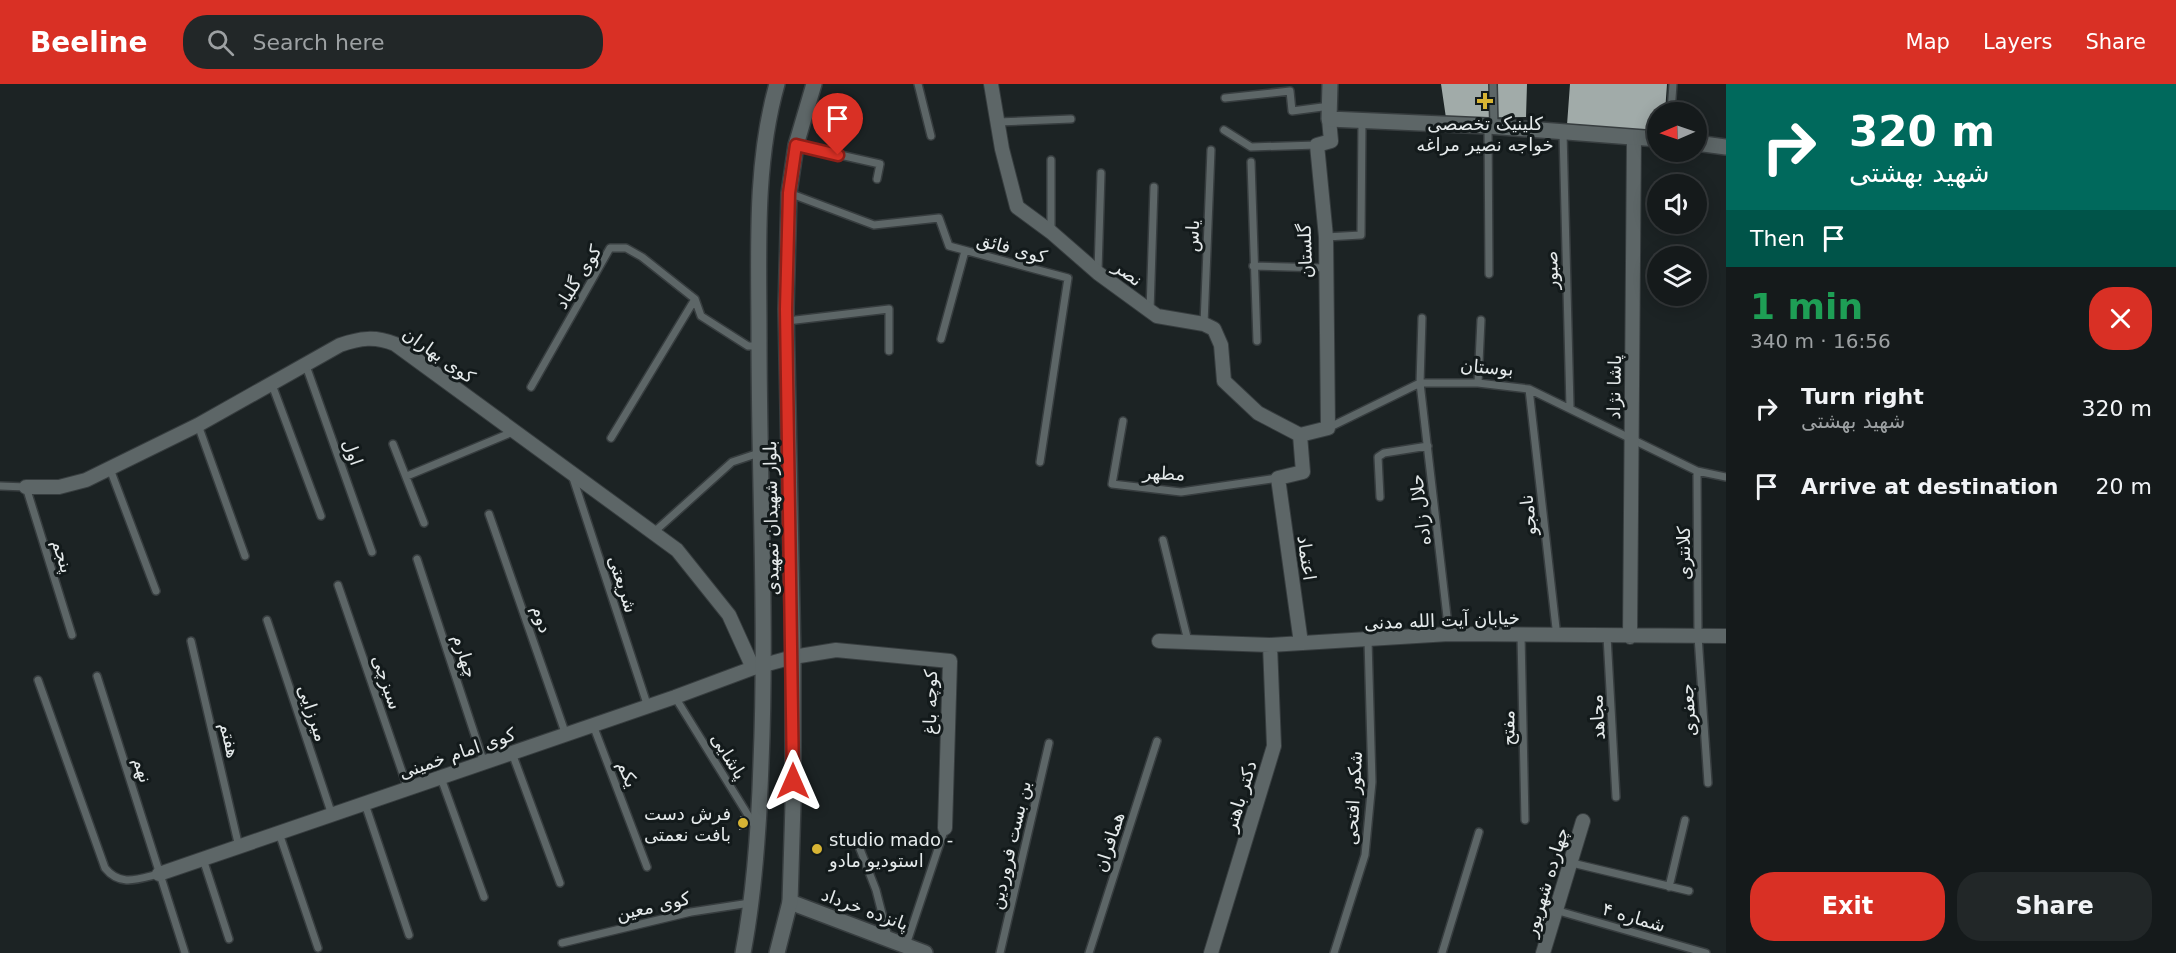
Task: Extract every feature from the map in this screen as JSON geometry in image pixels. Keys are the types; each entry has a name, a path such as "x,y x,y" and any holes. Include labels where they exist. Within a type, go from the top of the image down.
{"main road":[{"name":"بلوار شهیدان تمهیدی","path":"743,953 753,903 758,831 761,200 764,155 777,84"},
{"name":"بلوار شهیدان تمهیدی","path":"777,953 790,902 793,657 787,321 789,193 796,145 814,84"},
{"path":"1330,84 1330,113 1362,121 1491,126 1647,138"},
{"path":"1707,144 1726,147"},
{"name":"پانزده خرداد","path":"790,902 888,937 925,953"}],"street":[{"name":"نصر","path":"991,84 1017,207 1051,232 1098,273 1150,311 1157,315 1204,324"},
{"path":"1317,145 1331,141 1330,113"},
{"name":"پاشا نژاد","path":"1630,637 1634,137"},
{"name":"گلستان","path":"1317,145 1326,237 1328,428"},
{"path":"1204,324 1214,329 1221,345 1224,381 1258,413 1300,435 1303,472 1278,478"},
{"name":"کوی بهاران","path":"26,487 72,485 110,469 198,425 305,363 356,339 384,339 395,344 677,550 729,615 759,666"},
{"name":"بوستان","path":"1300,435 1328,428"},
{"name":"اعتماد","path":"1278,478 1301,643"},
{"name":"خیابان آیت الله مدنی","path":"1159,641 1270,645 1449,634 1557,637 1726,636"},
{"name":"دکتر باهنر","path":"1211,953 1274,746 1270,645"},
{"name":"کوچه باغ","path":"793,657 836,650 950,661 945,828"},
{"name":"کوی امام خمینی","path":"159,874 675,698 759,666 793,657"},
{"name":"چهارده شهریور","path":"1543,953 1583,821"}],"lane":[{"path":"918,84 932,136"},
{"path":"1489,274 1493,84"},
{"path":"1671,102 1672,84"},
{"path":"1225,98 1290,91 1292,111 1330,113"},
{"path":"998,122 1071,119"},
{"path":"1326,237 1361,235 1362,121"},
{"path":"1224,130 1251,147 1317,145"},
{"name":"صبور","path":"1563,132 1570,407"},
{"path":"796,145 880,165 877,179"},
{"name":"یاس","path":"1204,324 1210,150"},
{"path":"1051,160 1051,232"},
{"path":"1251,162 1257,341"},
{"path":"1098,273 1101,173"},
{"path":"1150,311 1154,187"},
{"name":"کوی فائق","path":"789,193 874,225 939,218 949,246 1068,278 1040,462"},
{"name":"کوی گلباد","path":"531,387 610,249 626,248 642,257 695,299 701,316 748,346 759,346"},
{"path":"941,339 965,251"},
{"path":"1253,266 1325,268"},
{"path":"611,438 695,299"},
{"path":"787,321 889,309 889,351"},
{"name":"حلال زاده","path":"1422,318 1420,383 1449,634"},
{"path":"1478,382 1481,320"},
{"name":"اول","path":"305,363 372,552"},
{"path":"271,382 321,516"},
{"name":"بوستان","path":"1328,428 1420,383 1478,382 1529,389 1570,407 1697,471 1726,477"},
{"name":"نامجو","path":"1529,389 1557,637"},
{"name":"مطهر","path":"1123,421 1112,484 1181,492 1278,478"},
{"path":"198,425 245,556"},
{"path":"407,476 515,431"},
{"path":"393,444 424,523"},
{"path":"1380,497 1378,457 1384,453 1428,446"},
{"path":"653,533 732,462 759,453"},
{"path":"110,469 156,591"},
{"name":"شریعتی","path":"570,471 648,707"},
{"name":"کلانتری","path":"1697,471 1698,636"},
{"path":"0,486 26,487"},
{"name":"پنجم","path":"26,487 72,635"},
{"name":"دوم","path":"489,514 566,735"},
{"path":"1163,540 1188,641"},
{"name":"چهارم","path":"417,559 484,763"},
{"name":"سبزچی","path":"338,585 408,789"},
{"name":"میرزایی","path":"267,620 332,815"},
{"name":"مفتح","path":"1521,636 1525,820"},
{"name":"مجاهد","path":"1607,636 1616,796"},
{"name":"جعفری","path":"1698,636 1708,783"},
{"name":"شکور افتحی","path":"1334,953 1365,855 1372,783 1368,640"},
{"name":"هفتم","path":"190,641 239,847"},
{"name":"نهم","path":"97,676 185,953"},
{"path":"38,680 105,868 116,879 123,881 159,874"},
{"name":"پاشایی","path":"675,698 758,831"},
{"name":"یکم","path":"593,725 647,867"},
{"name":"همافران","path":"1089,953 1157,741"},
{"name":"بن بست فروردین","path":"1000,953 1049,743"},
{"path":"512,753 560,883"},
{"path":"441,778 483,897"},
{"path":"365,804 409,935"},
{"path":"1669,886 1685,820"},
{"path":"906,945 945,828"},
{"path":"1442,953 1479,832"},
{"path":"279,833 318,948"},
{"path":"858,844 876,890 888,937"},
{"path":"203,859 230,939"},
{"path":"1572,863 1689,891"},
{"name":"کوی معین","path":"562,943 691,912 753,903"},
{"name":"شماره ۴","path":"1555,910 1706,953"}],"building":[{"name":"کلینیک تخصصی خواجه نصیر مراغه","path":"1441,84 1527,84 1526,117 1446,118"},
{"path":"1570,84 1667,84 1666,102 1647,102 1647,131 1567,125"},
{"name":"فرش دست بافت نعمتی","path":"740,816 748,816 747,829 739,830"}],"place":[{"name":"کلینیک تخصصی خواجه نصیر مراغه","path":"1485,101"},
{"name":"فرش دست بافت نعمتی","path":"743,823"},
{"name":"studio mado - استودیو مادو","path":"817,849"}],"route":[{"path":"793,781 793,657 786,309 789,193 796,145 838,155"}]}
